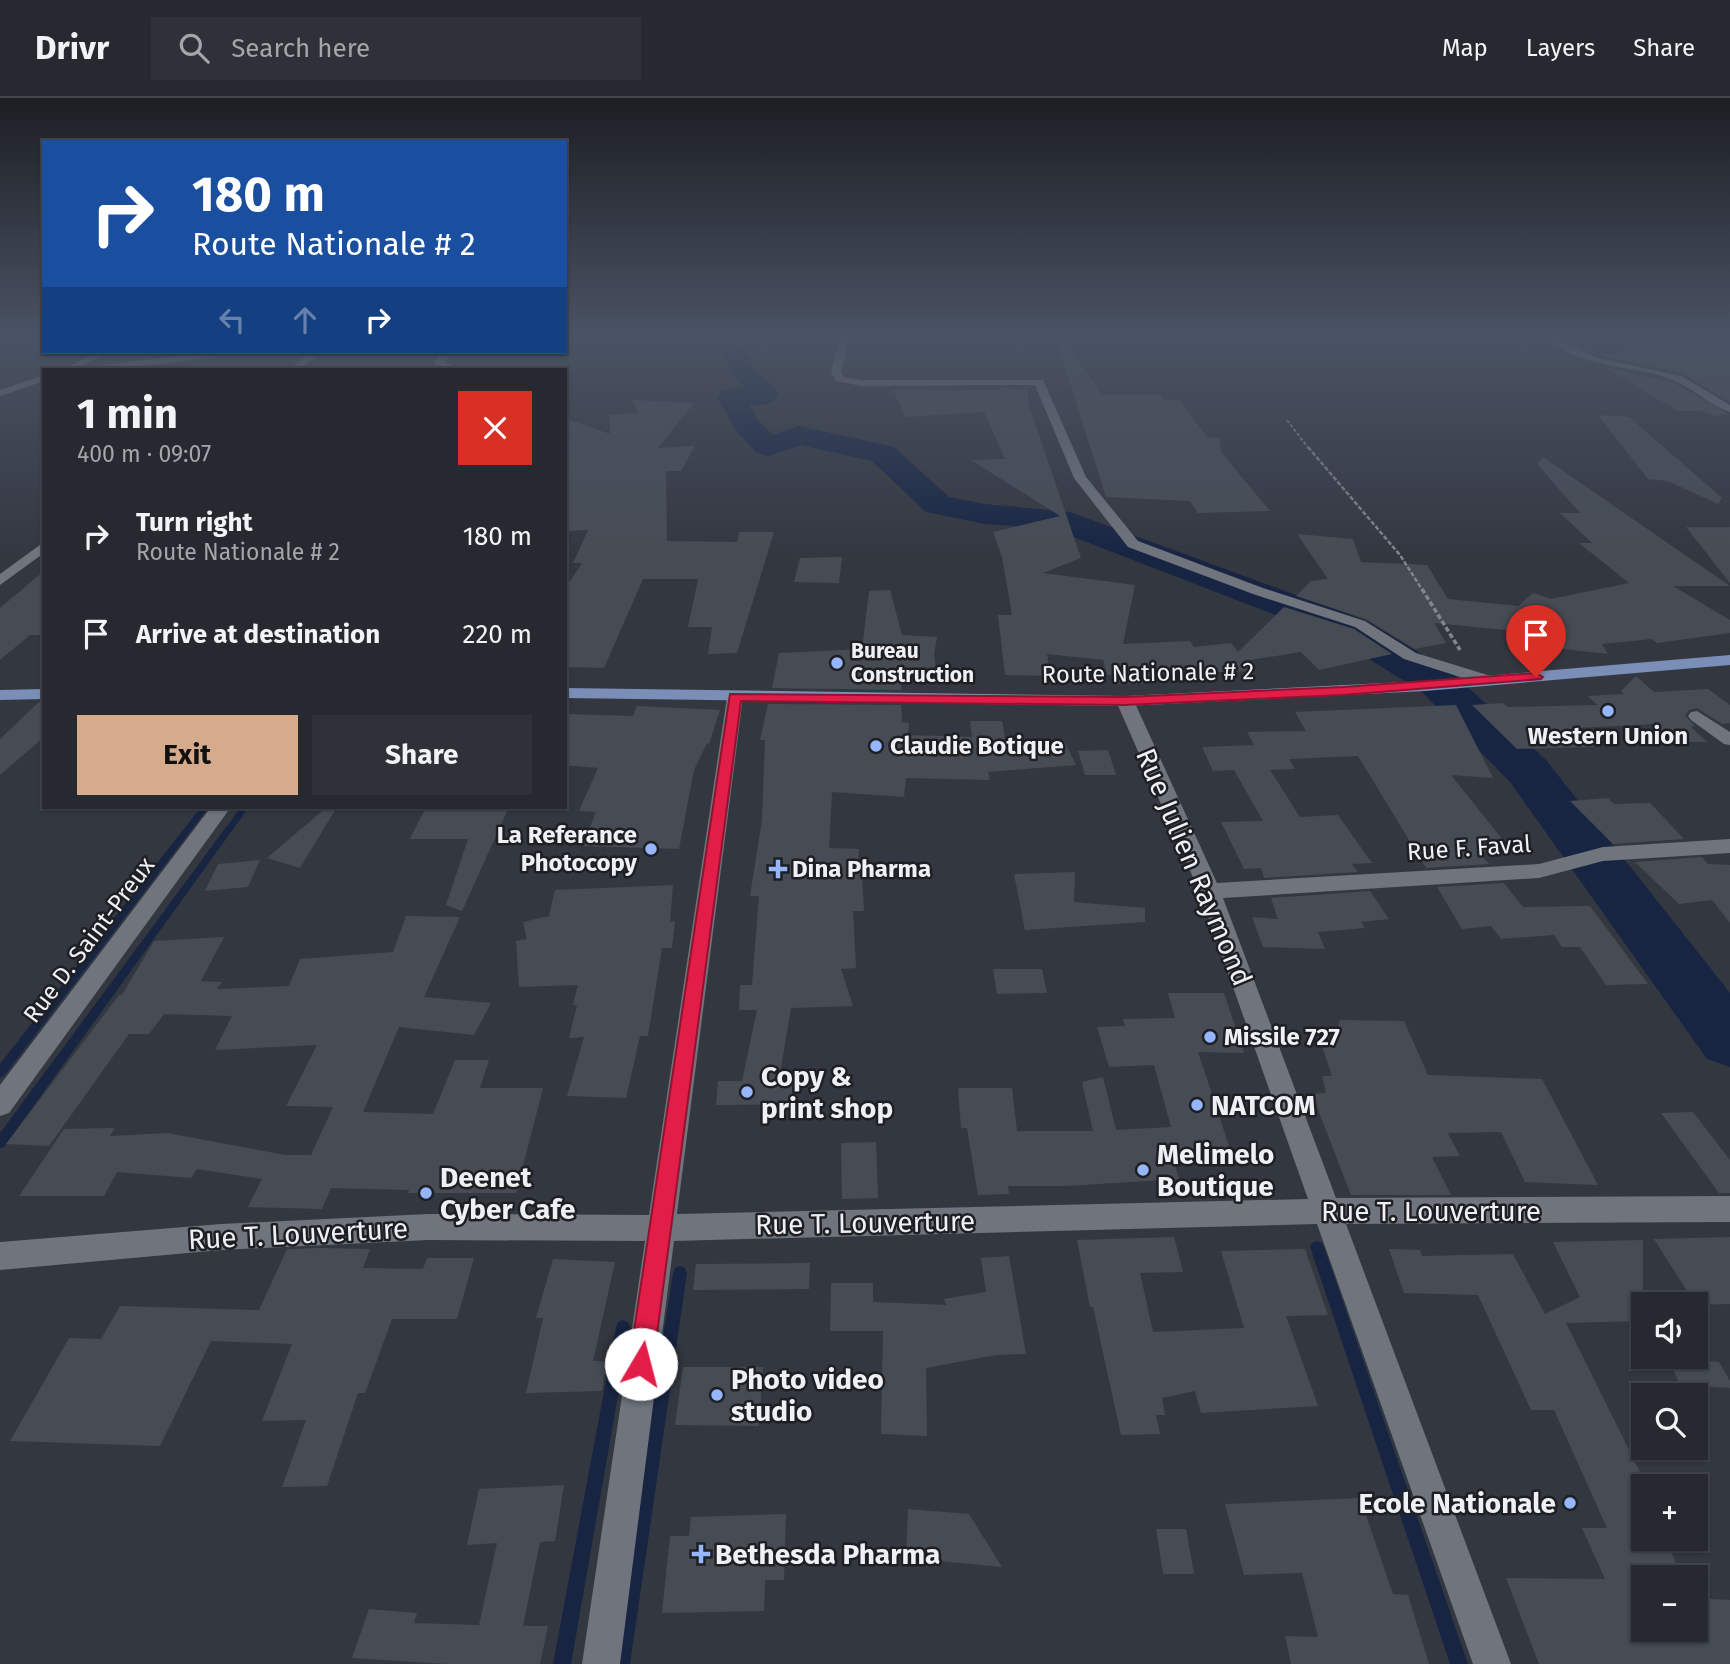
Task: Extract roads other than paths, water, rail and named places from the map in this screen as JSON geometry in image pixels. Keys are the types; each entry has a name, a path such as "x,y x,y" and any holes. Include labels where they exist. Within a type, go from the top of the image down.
{"main road":[{"name":"Route Nationale # 2","path":"567,693 1125,701 1425,686 1474,678 1730,660"},
{"path":"0,695 42,694"}],"street":[{"path":"1051,409 1080,478 1133,544 1258,591 1360,624 1410,656 1474,678"},
{"path":"0,582 42,548"},
{"path":"601,1664 659,1228 735,697"},
{"name":"Rue Julien Raymond","path":"1125,701 1210,891 1492,1664"},
{"path":"1697,716 1730,740"},
{"name":"Rue D. Saint-Preux","path":"0,1105 220,809"},
{"name":"Rue F. Faval","path":"1210,891 1539,871 1603,854 1730,846"},
{"name":"Rue T. Louverture","path":"0,1256 221,1237 429,1227 659,1228 1327,1211 1730,1209"}],"waterway":[{"path":"738,409 747,426 768,447 799,435 883,454 938,505 985,514 1058,519 1352,630 1438,683 1528,771 1730,1041"},
{"path":"0,1073 203,809"},
{"path":"0,1143 244,809"},
{"path":"1317,1247 1459,1664"},
{"path":"621,1664 680,1273"},
{"path":"562,1664 623,1327"}],"place":[{"name":"Bureau Construction","path":"837,663"},
{"name":"Western Union","path":"1608,711"},
{"name":"Claudie Botique","path":"876,746"},
{"name":"La Referance Photocopy","path":"651,849"},
{"name":"Dina Pharma","path":"778,869"},
{"name":"Missile 727","path":"1210,1037"},
{"name":"Copy & print shop","path":"747,1092"},
{"name":"NATCOM","path":"1197,1105"},
{"name":"Melimelo Boutique","path":"1143,1170"},
{"name":"Deenet Cyber Cafe","path":"426,1193"},
{"name":"Photo video studio","path":"717,1395"},
{"name":"Ecole Nationale","path":"1570,1503"},
{"name":"Bethesda Pharma","path":"701,1554"}]}
